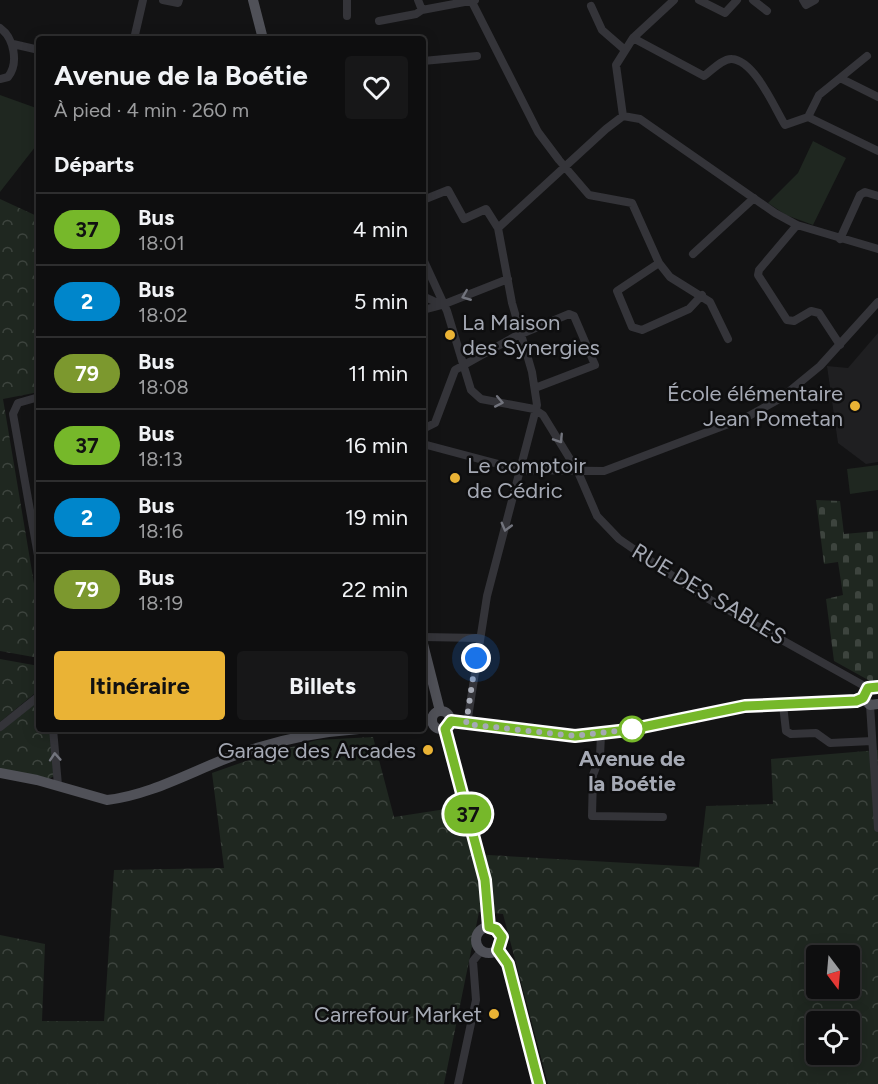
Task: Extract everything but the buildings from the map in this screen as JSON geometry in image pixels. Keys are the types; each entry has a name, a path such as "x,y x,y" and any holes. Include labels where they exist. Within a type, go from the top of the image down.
{"main road":[{"path":"253,0 262,36"},
{"path":"426,656 440,711"},
{"path":"440,711 432,716 428,724 437,729 448,725 466,724 575,736 601,734 745,706 869,697"},
{"path":"440,711 448,714 448,725 485,880 489,927"},
{"path":"0,773 57,785 107,800 118,799 151,789 254,749 314,732"},
{"path":"489,927 496,929 502,937 498,950 491,953 481,951 476,944 477,935 489,927"},
{"path":"498,950 508,964 539,1084"}],"street":[{"path":"135,36 144,0"},
{"path":"163,0 178,3 178,0"},
{"path":"347,0 347,16"},
{"path":"418,0 422,10"},
{"path":"623,116 615,74 616,65 633,38 674,0"},
{"path":"699,0 726,13 737,0"},
{"path":"753,0 767,11"},
{"path":"804,3 815,0"},
{"path":"379,21 416,14 422,10 474,1 537,132 590,195 632,203 659,263 670,277 710,302 728,339"},
{"path":"591,6 602,30 625,50"},
{"path":"0,28 12,44 13,71 9,77 0,79"},
{"path":"633,38 704,76 725,61 733,59 750,68 785,125 808,117 819,95 867,56"},
{"path":"12,44 36,49"},
{"path":"426,61 477,56"},
{"path":"840,78 878,97"},
{"path":"498,228 623,116 640,119 797,225 878,249"},
{"path":"808,117 878,151"},
{"path":"426,198 448,190 464,219 486,209 498,228 537,405 534,409 521,471 487,596 466,724"},
{"path":"840,239 860,195 865,192 878,196"},
{"path":"693,254 754,198"},
{"path":"797,225 759,270 758,275 787,320 794,321 811,311 819,313 840,345"},
{"path":"659,263 616,291 632,327 636,330 642,330 689,309 702,295"},
{"path":"426,266 442,305 447,311 471,390 482,399 534,409"},
{"path":"426,309 508,279"},
{"path":"426,297 442,305"},
{"path":"426,445 521,471 604,471 747,417 781,398 820,366 878,302"},
{"path":"426,428 435,423 451,376 462,366 521,334 569,314 576,320 595,365 535,388"},
{"path":"36,398 18,403 13,414 36,544"},
{"name":"RUE DES SABLES","path":"534,409 543,415 578,472 597,516 618,539 715,603 869,697"},
{"path":"426,637 479,638"},
{"path":"869,697 878,828"},
{"path":"0,727 36,698"},
{"path":"783,705 784,726 791,734 816,733 830,743 872,741"},
{"path":"53,732 57,785"},
{"path":"601,734 600,758 593,776 592,816 663,817"},
{"path":"458,1084 476,1000 473,961 481,951"}],"shaded area":[{"name":"École élémentaire Jean Pometan","path":"878,333 878,462 866,464 838,443 827,366 848,368"}],"green space":[{"path":"0,95 36,108 36,146 0,192"},
{"path":"813,141 846,158 813,225 786,215 768,203 798,173"},
{"path":"0,199 36,216 36,393 3,399 36,595 36,657 0,651"},
{"path":"878,465 878,490 850,494 847,469"},
{"path":"816,500 840,501 844,534 878,531 878,680 870,681 834,661 826,599 843,595 838,562 824,564"},
{"path":"0,659 36,665 36,692 0,722"},
{"path":"36,700 36,732 52,732 54,776 49,779 0,770 0,729"},
{"path":"373,737 394,817 459,807 475,858 488,855 699,867 706,806 773,804 771,759 878,750 878,1084 548,1084 503,914 479,912 444,1084 0,1084 0,935 45,944 42,1021 104,1021 114,870 224,868 212,773 263,755 317,740"}],"bus line":[{"name":"37","path":"539,1084 508,964 498,950 502,937 496,929 489,927 485,880 445,729 451,721 528,732 575,736 601,734 668,723 745,706 856,701 863,698 868,688 878,687"}],"place":[{"name":"La Maison des Synergies","path":"450,335"},
{"name":"École élémentaire Jean Pometan","path":"855,406"},
{"name":"Le comptoir de Cédric","path":"455,478"},
{"name":"Avenue de la Boétie","path":"632,729"},
{"name":"Garage des Arcades","path":"428,750"},
{"name":"Carrefour Market","path":"494,1014"}],"route":[{"path":"476,658 466,724 575,736 632,729"}]}
